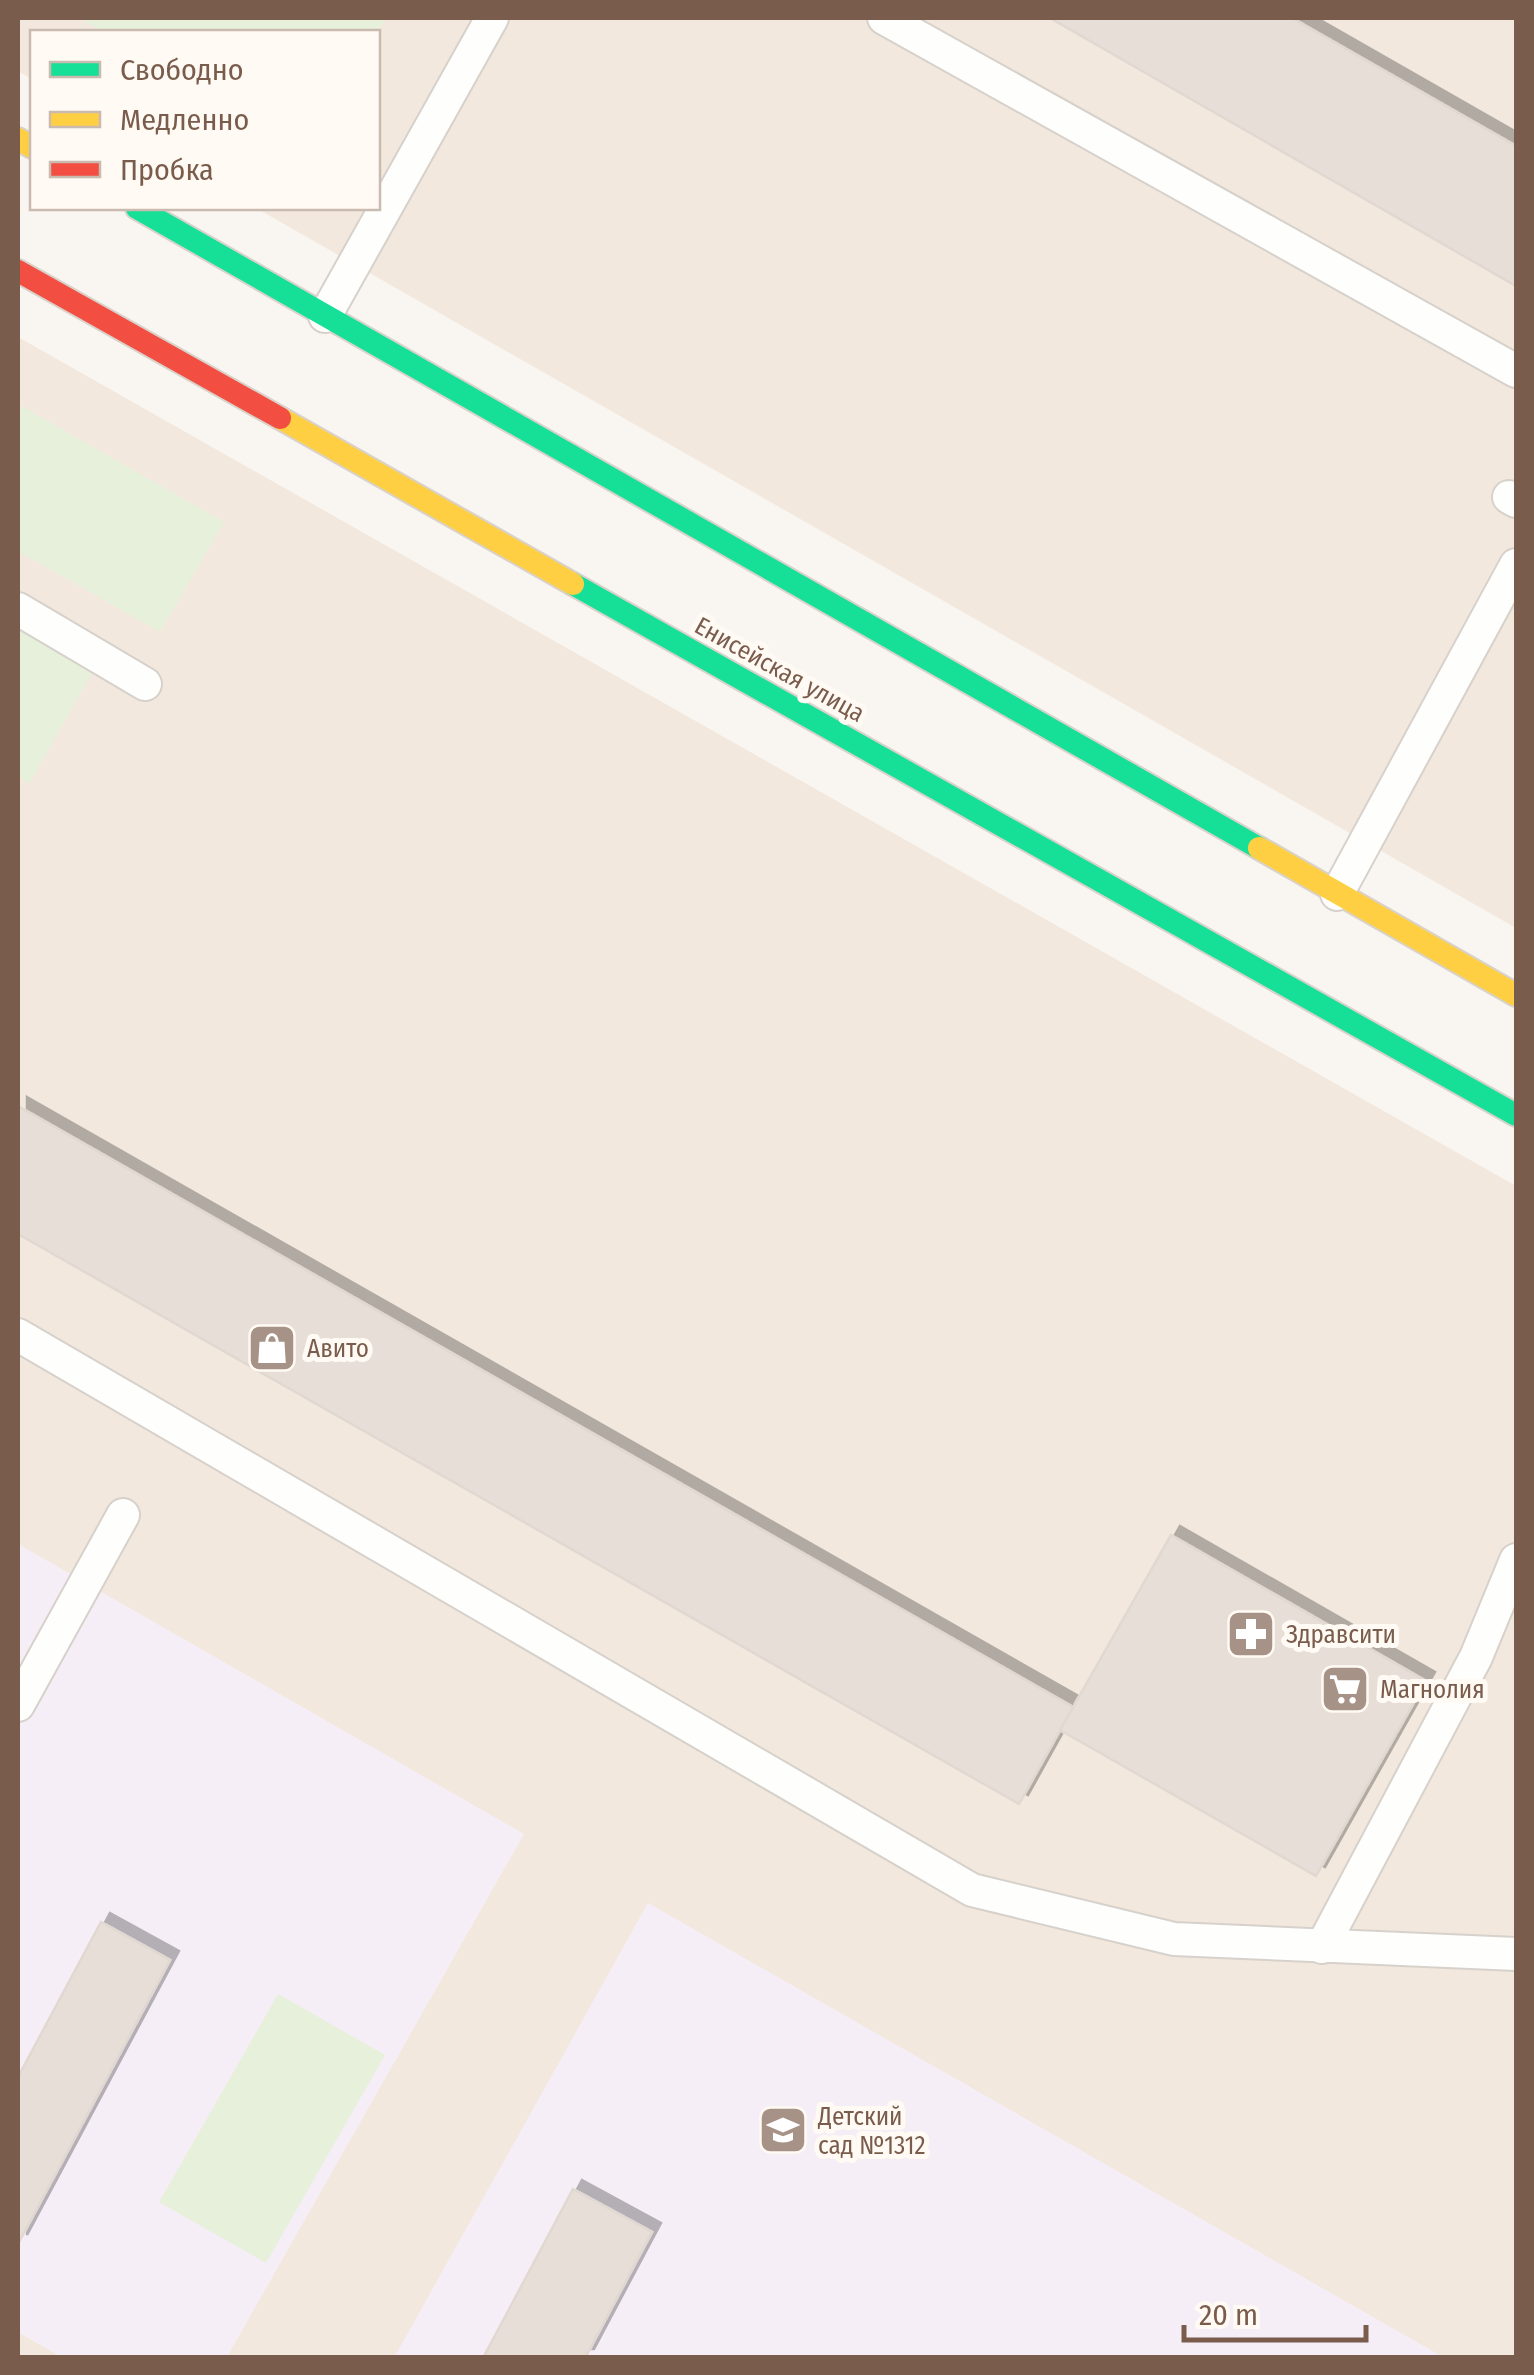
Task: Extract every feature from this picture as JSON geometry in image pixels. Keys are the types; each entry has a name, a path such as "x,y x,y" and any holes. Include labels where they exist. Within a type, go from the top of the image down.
{"main road":[{"path":"140,210 1516,995"},
{"name":"Енисейская улица","path":"18,271 1516,1115"}],"lane":[{"path":"324,316 492,18"},
{"path":"884,18 1516,371"},
{"path":"1337,894 1516,565"},
{"path":"18,609 146,684"},
{"path":"18,1335 972,1890 1174,1939 1516,1954"},
{"path":"18,1704 123,1515"},
{"path":"1322,1948 1476,1657 1516,1560"}],"shaded area":[{"path":"18,18 1516,18 1516,928 260,210 380,210 380,30 30,30 30,78 18,71"},
{"path":"18,337 1516,1186 1516,2357 18,2357"},
{"path":"18,1544 524,1834 227,2357 61,2357 18,2332"},
{"name":"Детский сад №1312","path":"648,1903 1443,2357 394,2358"}],"green space":[{"path":"78,18 386,18 378,30 100,30"},
{"path":"18,404 224,522 160,632 18,551"},
{"path":"18,628 93,671 29,784 18,777"},
{"path":"278,1994 385,2055 266,2263 159,2202"}],"building":[{"path":"1050,18 1292,18 1516,146 1516,286"},
{"path":"18,1106 1073,1707 1019,1804 18,1234"},
{"path":"1171,1535 1426,1681 1316,1876 1060,1730"},
{"path":"101,1922 170,1960 18,2244 18,2077"},
{"path":"573,2189 652,2232 585,2358 483,2358"}],"traffic: fast":[{"path":"141,210 1259,848"},
{"path":"573,584 1516,1115"}],"traffic: slow":[{"path":"18,139 30,146"},
{"path":"280,418 573,584"},
{"path":"1259,848 1516,995"}],"traffic: jam":[{"path":"18,271 280,418"}],"place":[{"name":"Авито","path":"272,1348"},
{"name":"Здравсити","path":"1251,1634"},
{"name":"Магнолия","path":"1345,1689"},
{"name":"Детский сад №1312","path":"783,2130"}]}
